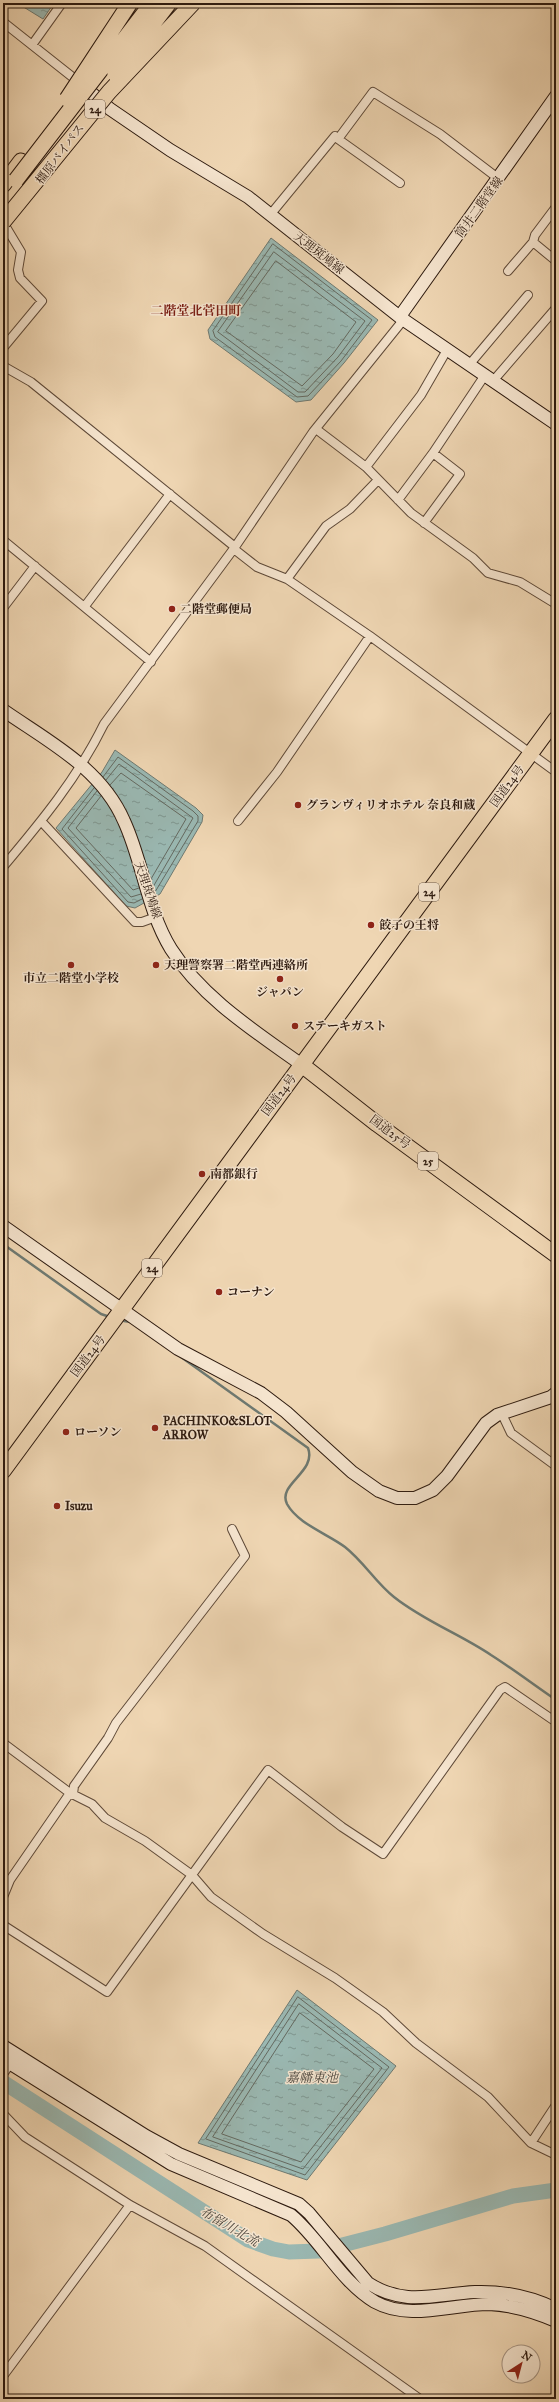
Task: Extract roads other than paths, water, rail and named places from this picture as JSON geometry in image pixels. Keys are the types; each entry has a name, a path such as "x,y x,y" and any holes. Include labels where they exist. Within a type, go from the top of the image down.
{"highway":[{"name":"24","path":"10,182 130,3"},
{"name":"24","path":"10,182 142,3"},
{"path":"3,197 10,182 152,3"},
{"path":"4,224 169,3"},
{"name":"橿原バイパス","path":"4,224 176,3"},
{"name":"24","path":"4,224 109,92 193,3"},
{"name":"国道24号","path":"3,1471 556,719"},
{"name":"国道25号","path":"302,1065 377,1124 556,1255"}],"street":[{"path":"32,45 62,3"},
{"path":"3,22 81,84"},
{"name":"天理斑鳩線","path":"81,84 100,101 170,150 248,197 401,318 556,424"},
{"path":"338,139 373,92 440,134 499,179"},
{"name":"筒井二階堂線","path":"401,318 403,312 499,179 556,96"},
{"path":"270,215 335,136 400,183"},
{"path":"508,271 533,242 535,235 556,207"},
{"path":"3,348 42,300 20,278 18,270 21,252 4,224"},
{"path":"533,242 556,261"},
{"path":"469,365 528,295"},
{"path":"398,500 489,378 556,308"},
{"path":"3,867 41,821 82,764 104,724 235,548 316,429 400,324 401,318"},
{"path":"366,467 421,395 448,350"},
{"path":"3,366 31,382 170,494 256,567 287,579 370,636 556,772"},
{"path":"316,429 366,467 398,500 424,523 473,558 488,573 520,582 556,604"},
{"path":"424,523 460,474 433,453"},
{"path":"287,579 326,526 350,509 378,480"},
{"path":"85,606 170,494"},
{"path":"3,540 85,606 151,662"},
{"path":"3,608 35,566"},
{"path":"238,820 281,766 370,636"},
{"name":"天理斑鳩線","path":"3,710 82,764 115,802 125,822 154,911 170,948 191,977 223,1006 302,1065"},
{"path":"41,821 136,922 142,922 154,911"},
{"path":"3,1226 178,1349 262,1393 286,1412 352,1472 379,1491 397,1498 415,1498 433,1490 447,1476 486,1423 502,1414 551,1397 556,1393"},
{"path":"502,1414 511,1433 556,1466"},
{"path":"3,1897 10,1880 71,1793 74,1786 108,1738 116,1723 245,1556 232,1528"},
{"path":"3,1925 107,1992 268,1770 342,1827 383,1854 500,1690 505,1687 556,1722"},
{"path":"3,1743 71,1793 92,1804 105,1818 145,1842 192,1875 211,1896 263,1934 335,1978 383,2012 416,2043 488,2097 531,2143 556,2155"},
{"path":"3,2046 8,2064 171,2164 290,2215 313,2236 361,2292 371,2299 400,2310 489,2304 523,2310 556,2321"},
{"path":"8,2064 146,2136 224,2174 275,2193 299,2204 368,2282 392,2295 410,2299 475,2292 496,2293 530,2299 556,2309"},
{"path":"531,2143 556,2105"},
{"path":"3,2114 25,2137 130,2205 205,2246 420,2399"},
{"path":"3,2376 130,2205"}],"water":[{"path":"17,3 54,3 43,19"},
{"path":"271,238 378,320 344,363 311,400 296,402 210,339 208,330"},
{"path":"115,750 196,808 203,815 202,822 160,894 135,908 126,906 56,828 102,772"},
{"name":"嘉幡東池","path":"297,1990 396,2066 307,2180 198,2143"}],"waterway":[{"path":"3,1244 101,1314 107,1316"},
{"path":"124,1321 131,1322"},
{"path":"181,1357 308,1448 309,1456 307,1464 287,1490 285,1497 287,1504 298,1517 345,1547 381,1585 406,1606 479,1647 556,1700"},
{"name":"布留川北流","path":"3,2082 248,2240 273,2249 289,2252 319,2251 385,2234 513,2196 556,2190"}],"place":[{"name":"二階堂郵便局","path":"172,609"},
{"name":"グランヴィリオホテル 奈良和蔵","path":"298,805"},
{"name":"餃子の王将","path":"371,925"},
{"name":"市立二階堂小学校","path":"71,965"},
{"name":"天理警察署二階堂西連絡所","path":"156,965"},
{"name":"ジャパン","path":"280,979"},
{"name":"ステーキガスト","path":"295,1026"},
{"name":"南都銀行","path":"202,1174"},
{"name":"コーナン","path":"219,1292"},
{"name":"PACHINKO&SLOT ARROW","path":"155,1428"},
{"name":"ローソン","path":"66,1432"},
{"name":"Isuzu","path":"57,1506"}],"district":[{"name":"二階堂北菅田町","path":"196,310"}]}
